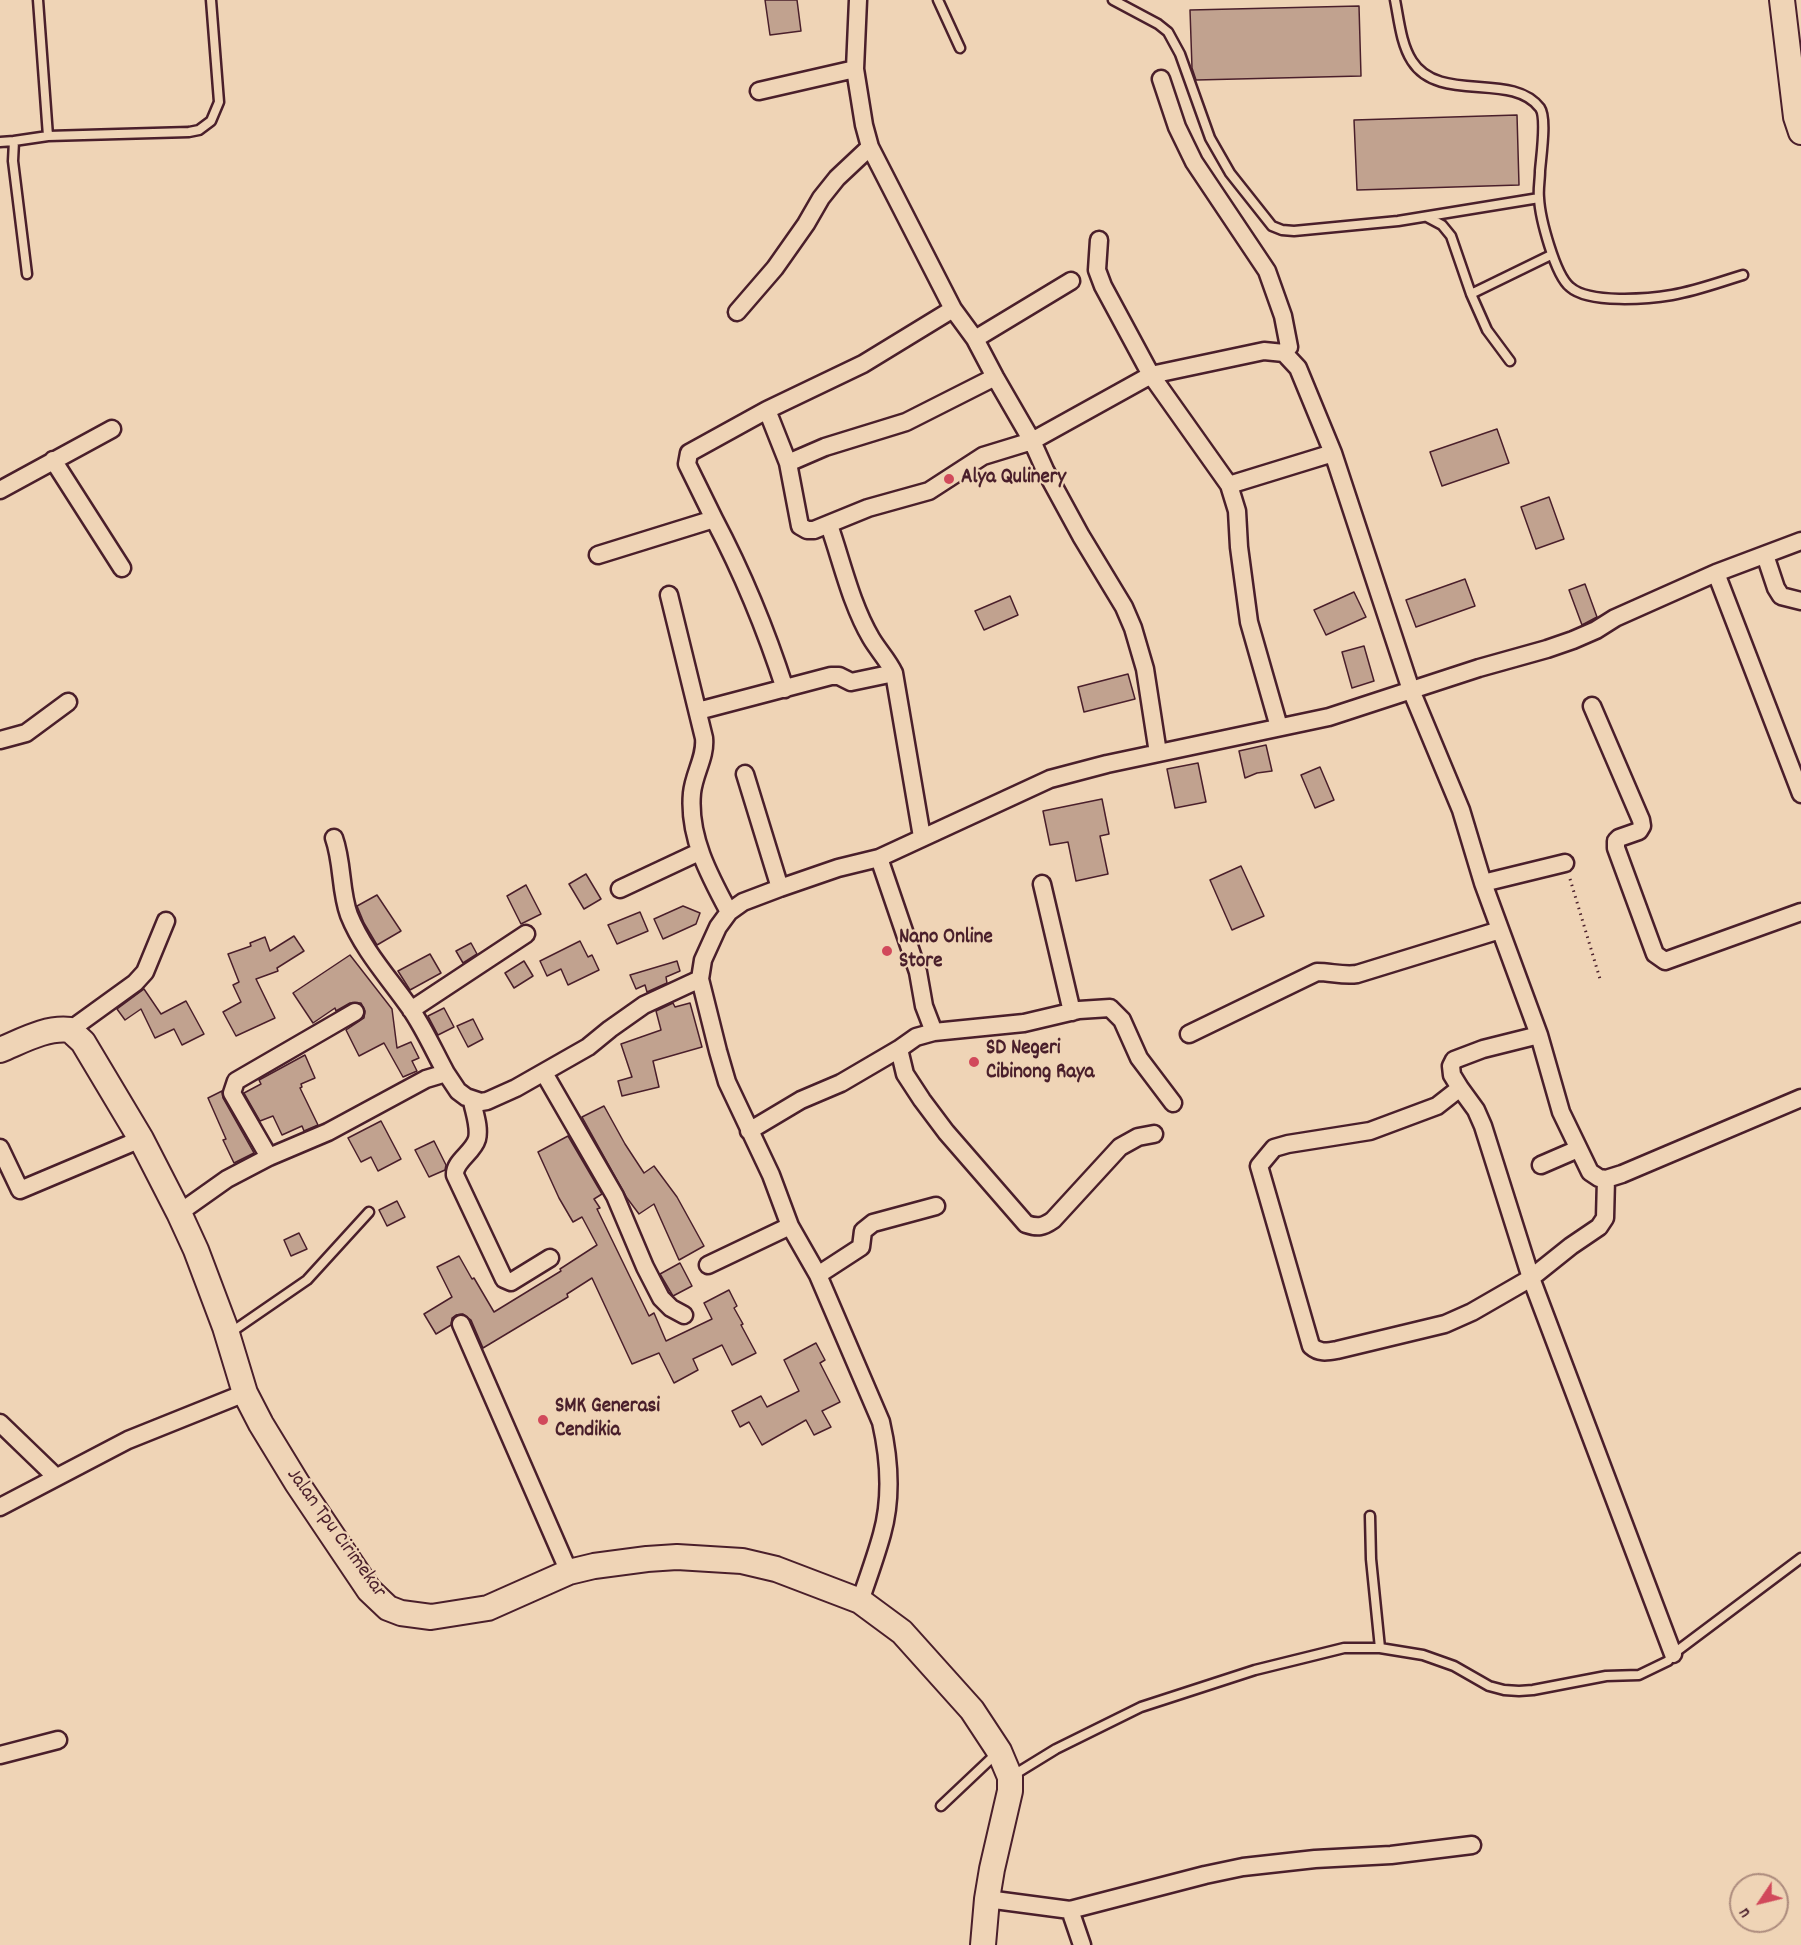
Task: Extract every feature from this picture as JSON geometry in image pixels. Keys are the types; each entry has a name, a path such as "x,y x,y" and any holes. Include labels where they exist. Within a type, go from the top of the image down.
{"street":[{"path":"858,0 855,69 870,147 953,309 975,339 1032,441 1081,536 1124,607 1145,669 1158,753"},
{"path":"1782,0 1796,117 1801,132"},
{"path":"759,91 855,69"},
{"path":"1161,79 1177,127 1194,162 1267,271 1283,316 1288,340 1289,347 1284,353"},
{"path":"737,312 774,268 837,178 870,147"},
{"path":"1099,240 1097,270 1103,286 1151,375 1229,485 1237,511 1239,547 1249,622 1279,727"},
{"path":"975,339 1071,281"},
{"path":"785,689 768,635 737,563 689,469 687,458 689,453 767,410 863,364 953,309"},
{"path":"767,410 788,463 800,526 807,530 829,525 867,508 924,493 983,456 1032,441 1151,375 1264,351 1284,353 1298,368 1333,453 1411,690 1461,810 1483,883 1539,1035 1561,1112 1590,1172 1599,1178 1606,1179 1622,1174 1688,1148 1801,1098"},
{"path":"788,463 825,447 906,422 995,377"},
{"path":"0,490 112,429"},
{"path":"1229,485 1333,453"},
{"path":"53,460 122,568"},
{"path":"598,555 714,519"},
{"path":"829,525 867,629 894,673 922,837"},
{"path":"860,1601 883,1532 887,1498 886,1447 881,1422 818,1275 790,1226 771,1175 727,1082 700,979 703,960 718,927 729,912 743,902 780,888 838,868 879,858 1050,779 1107,764 1329,717 1573,640 1596,630 1615,618 1716,573 1801,541"},
{"path":"1765,555 1781,596 1801,601"},
{"path":"1716,573 1801,794"},
{"path":"669,595 705,748 694,782 692,809 699,852 729,912"},
{"path":"698,711 831,676 839,676 851,682 894,673"},
{"path":"0,740 26,733 68,702"},
{"path":"1592,705 1641,820 1642,826 1639,831 1619,838 1616,841 1616,848 1655,954 1665,961 1801,912"},
{"path":"746,774 780,888"},
{"path":"334,838 338,849 348,912 356,931 411,1010 458,1091 472,1101 487,1101 544,1073 588,1047 644,1005 700,979"},
{"path":"620,889 699,852"},
{"path":"879,858 918,972 924,1006 934,1032"},
{"path":"1483,883 1564,863"},
{"path":"1042,884 1072,1012"},
{"path":"0,1050 47,1031 70,1030 135,984 145,972 166,921"},
{"path":"1189,1034 1317,972 1332,972 1342,976 1357,974 1500,930"},
{"path":"411,1010 526,934"},
{"path":"749,1131 801,1100 841,1083 916,1037 934,1032 1024,1023 1097,1008 1110,1008 1116,1012 1139,1058 1173,1103"},
{"path":"269,1157 232,1093 236,1080 355,1012"},
{"name":"Jalan Tpu Cirimekar","path":"70,1030 83,1042 141,1139 196,1250 245,1393 261,1424 297,1483 369,1590 388,1608 401,1613 431,1617 488,1608 569,1572 594,1566 647,1559 677,1557 742,1561 776,1569 860,1601 895,1626 972,1710 999,1751 1009,1791"},
{"path":"1539,1035 1458,1058 1450,1066 1452,1075 1484,1126 1531,1278 1673,1654"},
{"path":"899,1049 905,1074 946,1132 1026,1224 1034,1227 1043,1227 1053,1220 1120,1147 1138,1137 1155,1134"},
{"path":"178,1213 228,1179 269,1157 328,1132 426,1079 446,1073"},
{"path":"544,1073 615,1196 661,1298 671,1308 684,1315"},
{"path":"1460,1088 1437,1106 1370,1131 1274,1148 1259,1166 1308,1340 1316,1350 1325,1352 1445,1324 1472,1312 1531,1278 1570,1246 1599,1227 1605,1218 1606,1179"},
{"path":"472,1101 477,1139 457,1165 455,1175 504,1279 511,1282 550,1258"},
{"path":"0,1148 20,1190 141,1139"},
{"path":"1541,1165 1578,1149"},
{"path":"818,1275 861,1247 863,1231 873,1224 936,1206"},
{"path":"708,1266 790,1226"},
{"path":"461,1324 569,1572"},
{"path":"0,1507 128,1440 245,1393"},
{"path":"0,1423 56,1476"},
{"path":"0,1755 58,1740"},
{"path":"983,1945 987,1899 1009,1791"},
{"path":"987,1899 1070,1910 1205,1875 1244,1868 1315,1858 1391,1855 1472,1845"},
{"path":"1070,1910 1082,1945"}],"lane":[{"path":"38,0 48,136"},
{"path":"0,142 48,136 189,132 205,127 211,122 219,102 211,0"},
{"path":"938,0 960,48"},
{"path":"1113,0 1158,24 1168,32 1180,54 1210,138 1230,173 1272,226 1294,231 1367,225 1539,198"},
{"path":"1395,0 1405,45 1412,61 1421,72 1435,82 1507,90 1530,98 1541,110 1543,123 1539,198 1551,255 1569,287 1585,295 1610,299 1673,295 1743,275"},
{"path":"14,141 13,161 27,274"},
{"path":"1427,217 1442,225 1451,236 1471,294 1487,330 1510,361"},
{"path":"1471,294 1551,255"},
{"path":"227,1335 307,1280 369,1212"},
{"path":"1370,1516 1371,1559 1380,1648"},
{"path":"1009,1791 1056,1749 1140,1707 1254,1670 1344,1648 1380,1648 1423,1655 1454,1666 1489,1686 1504,1690 1533,1690 1606,1676 1639,1675 1668,1661 1673,1654 1801,1558"},
{"path":"941,1806 999,1751"}],"path":[{"path":"1564,863 1600,979"}],"building":[{"path":"765,0 797,0 801,31 770,35"},
{"path":"1359,6 1361,76 1196,80 1192,68 1190,10"},
{"path":"1517,115 1519,185 1357,190 1354,120"},
{"path":"1497,429 1509,463 1442,486 1430,452"},
{"path":"1549,497 1564,539 1536,549 1521,507"},
{"path":"1465,579 1475,606 1416,627 1406,600"},
{"path":"1585,584 1597,617 1582,625 1569,590"},
{"path":"1354,592 1366,617 1326,635 1314,610"},
{"path":"1010,596 1018,615 984,630 975,611"},
{"path":"1364,646 1374,681 1352,688 1342,652"},
{"path":"1128,674 1135,699 1084,712 1078,687"},
{"path":"1266,745 1272,771 1257,773 1245,778 1239,751"},
{"path":"1198,763 1206,802 1175,808 1167,769"},
{"path":"1320,767 1334,800 1315,808 1301,775"},
{"path":"1102,799 1109,834 1100,836 1108,874 1076,881 1068,842 1050,845 1043,811"},
{"path":"1241,866 1264,916 1232,930 1210,880"},
{"path":"586,874 601,899 584,909 569,884"},
{"path":"526,885 541,914 521,924 507,896"},
{"path":"377,895 401,931 377,945 357,906"},
{"path":"683,906 700,913 696,924 663,939 654,919"},
{"path":"640,912 648,931 617,944 608,925"},
{"path":"294,936 304,951 277,968 278,971 256,979 275,1018 236,1036 223,1012 241,1002 233,985 239,982 228,954 251,946 250,943 265,937 270,951"},
{"path":"580,941 588,957 592,955 599,970 568,985 561,969 547,976 540,961"},
{"path":"471,943 477,954 463,963 456,951"},
{"path":"430,954 441,973 410,990 398,971"},
{"path":"350,955 392,1009 397,1048 411,1042 419,1058 412,1061 417,1071 403,1077 384,1043 359,1056 346,1030 364,1018 365,1011 361,1003 350,1003 336,1011 335,1008 313,1023 293,993"},
{"path":"524,961 533,976 514,988 505,973"},
{"path":"677,961 680,971 666,977 667,983 647,992 645,985 636,989 630,975"},
{"path":"144,989 161,1014 186,1001 204,1034 182,1045 174,1029 155,1038 141,1009 125,1020 117,1009"},
{"path":"673,1003 675,1007 690,1003 702,1047 653,1061 659,1087 622,1096 618,1081 632,1077 621,1044 661,1030 656,1011"},
{"path":"444,1008 454,1027 438,1035 428,1016"},
{"path":"473,1019 483,1039 468,1047 457,1026"},
{"path":"305,1055 315,1078 301,1084 300,1088 318,1125 304,1131 302,1126 282,1135 273,1116 260,1121 244,1093 261,1084 259,1080"},
{"path":"222,1091 223,1098 254,1153 234,1163 208,1098"},
{"path":"604,1106 644,1173 654,1166 677,1197 704,1246 679,1260 654,1204 639,1214 627,1198 582,1117"},
{"path":"381,1121 401,1159 378,1171 371,1157 361,1162 348,1138"},
{"path":"568,1136 602,1194 594,1199 600,1208 597,1209 649,1316 654,1313 666,1341 712,1319 704,1303 729,1290 737,1306 734,1308 743,1324 741,1325 756,1353 732,1365 722,1345 693,1359 698,1370 674,1383 659,1353 632,1364 592,1278 567,1294 568,1297 483,1348 471,1320 463,1314 456,1315 452,1318 451,1325 436,1334 424,1314 452,1297 437,1267 459,1256 494,1312 561,1271 560,1269 597,1245 582,1217 573,1222 538,1152"},
{"path":"434,1141 446,1165 445,1170 429,1177 415,1150"},
{"path":"397,1201 405,1217 387,1226 379,1210"},
{"path":"299,1233 307,1249 291,1256 284,1240"},
{"path":"680,1263 692,1286 673,1296 660,1274"},
{"path":"816,1343 825,1360 820,1363 840,1402 822,1411 831,1427 814,1435 806,1420 762,1445 749,1422 740,1427 732,1411 761,1396 767,1407 799,1391 784,1360"}],"place":[{"name":"Alya Qulinery","path":"949,479"},
{"name":"Nano Online Store","path":"887,951"},
{"name":"SD Negeri Cibinong Raya","path":"974,1062"},
{"name":"SMK Generasi Cendikia","path":"543,1420"}]}
